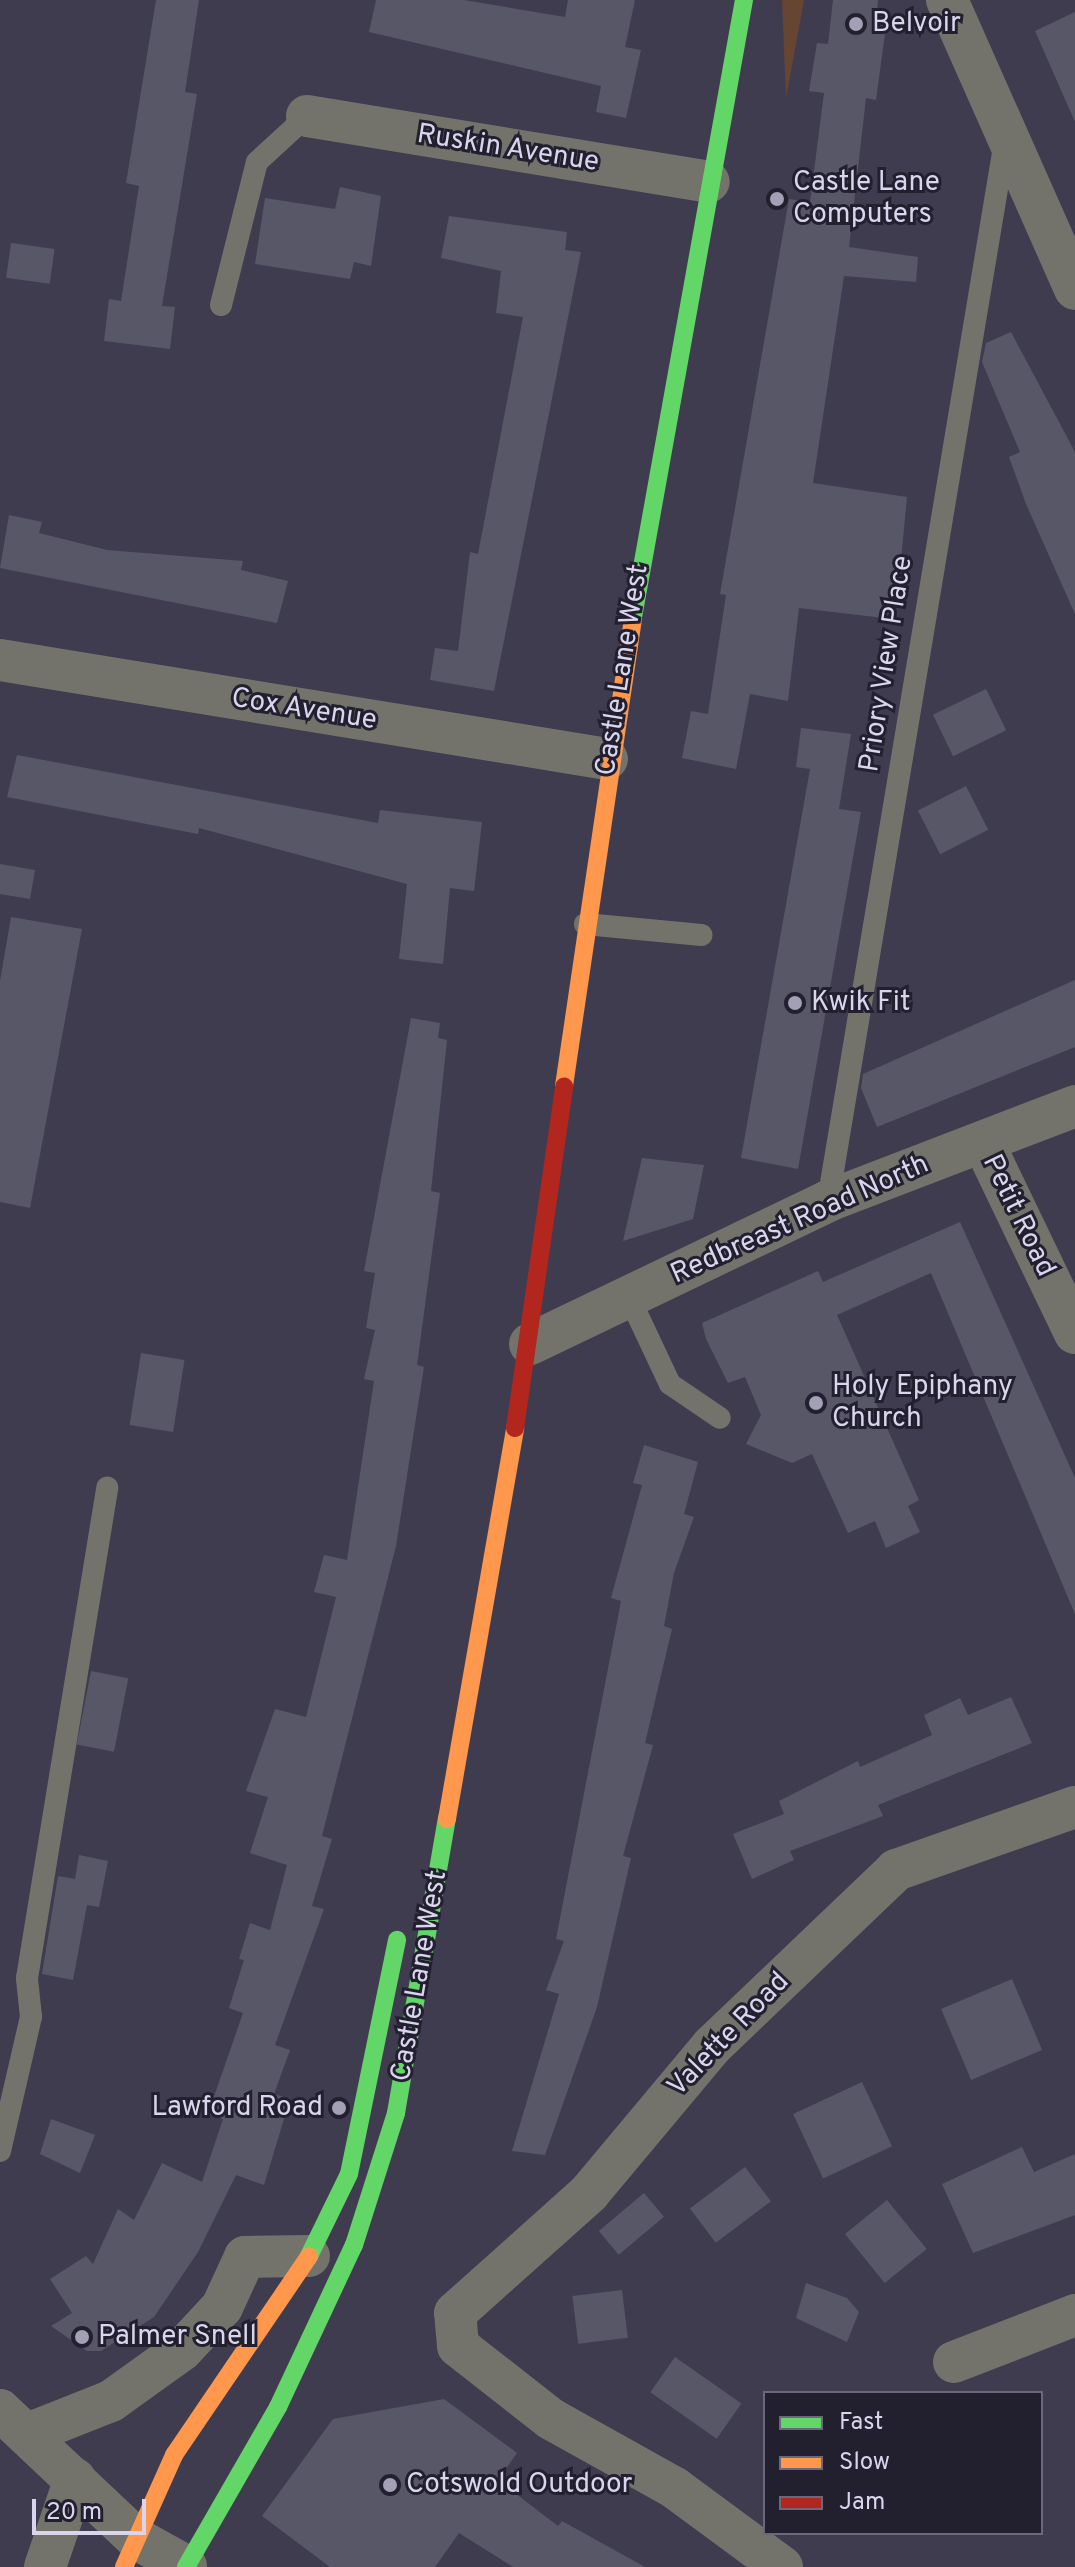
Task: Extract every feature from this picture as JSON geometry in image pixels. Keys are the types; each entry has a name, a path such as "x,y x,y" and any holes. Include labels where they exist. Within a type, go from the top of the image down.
{"main road":[{"name":"Castle Lane West","path":"186,2566 278,2407 348,2259 396,2113 530,1344 607,759 744,0"},
{"name":"Castle Lane West","path":"432,1779 530,1344"},
{"name":"Castle Lane West","path":"130,2553 174,2455 309,2256 349,2174 402,1919"}],"street":[{"path":"947,0 1075,289"},
{"name":"Ruskin Avenue","path":"307,116 709,182"},
{"name":"Cox Avenue","path":"0,660 607,759"},
{"name":"Redbreast Road North","path":"530,1344 828,1201 1075,1106"},
{"name":"Petit Road","path":"983,1142 1075,1333"},
{"name":"Valette Road","path":"782,2567 675,2488 551,2419 458,2346 455,2313 589,2193 712,2046 896,1870 1075,1807"},
{"path":"15,2421 111,2401 182,2350 222,2307 245,2257 309,2256"},
{"path":"954,2362 1075,2315"},
{"path":"15,2421 75,2479 130,2553 186,2566"},
{"path":"45,2567 75,2479"}],"lane":[{"path":"221,305 257,162 307,116"},
{"name":"Priory View Place","path":"828,1201 1005,136"},
{"path":"585,924 701,935"},
{"path":"629,1297 670,1384 720,1418"},
{"path":"0,2151 31,2017 27,1978 107,1487"}],"shaded area":[{"path":"782,0 804,0 786,98"}],"building":[{"path":"156,0 199,0 185,92 197,94 162,306 175,307 170,349 104,341 109,299 121,301 139,186 126,183"},
{"path":"376,0 464,0 565,17 568,0 635,0 625,47 641,50 626,118 596,112 601,86 369,32"},
{"path":"833,0 878,0 876,22 886,26 876,100 866,98 849,247 918,257 916,282 844,276 813,483 907,497 900,570 892,619 799,608 788,701 750,694 736,769 682,758 691,711 708,714 726,595 720,594 789,199 810,202 824,93 809,91 817,43 828,44"},
{"path":"1075,12 1075,122 1035,31"},
{"path":"340,187 381,196 371,266 354,262 350,279 255,264 265,198 335,209"},
{"path":"449,216 567,232 565,250 581,252 494,691 430,680 435,648 458,651 470,552 478,554 523,317 496,313 501,271 441,258"},
{"path":"11,243 55,249 50,284 6,278"},
{"path":"1011,332 1075,452 1075,614 1026,504 1009,457 1020,452 982,362 986,343"},
{"path":"9,515 42,522 39,533 107,550 243,561 241,570 288,581 277,623 0,568"},
{"path":"986,689 1006,730 953,756 933,715"},
{"path":"801,728 851,734 839,809 861,812 798,1169 741,1158 810,769 796,767"},
{"path":"17,755 378,823 380,810 482,822 474,891 450,888 443,964 399,959 407,884 199,828 198,834 7,797"},
{"path":"966,786 988,830 940,854 918,811"},
{"path":"0,864 35,870 30,899 0,894"},
{"path":"11,917 82,929 30,1208 0,1202 0,981"},
{"path":"1075,980 1075,1047 877,1127 861,1088 863,1074"},
{"path":"411,1018 440,1023 438,1038 447,1040 431,1191 440,1193 417,1365 424,1367 396,1546 322,1836 332,1839 312,1906 324,1909 275,2045 290,2050 274,2094 290,2099 264,2185 236,2175 198,2252 154,2317 101,2351 87,2351 51,2326 72,2313 50,2279 86,2256 93,2264 118,2209 134,2220 162,2163 202,2182 223,2119 208,2114 243,2013 229,2008 244,1960 239,1959 250,1923 270,1930 287,1865 250,1853 268,1797 246,1791 275,1709 306,1717 336,1597 314,1592 324,1555 347,1560 374,1381 364,1379 375,1330 366,1328 375,1273 364,1271"},
{"path":"642,1158 704,1165 693,1219 623,1241"},
{"path":"960,1222 1075,1478 1075,1614 931,1273 837,1315 919,1500 908,1506 920,1532 886,1548 875,1521 848,1533 812,1454 792,1463 746,1444 761,1415 745,1377 728,1383 706,1339 702,1323 818,1271 823,1282"},
{"path":"141,1353 184,1360 173,1432 130,1425"},
{"path":"644,1445 698,1462 684,1514 694,1517 674,1573 664,1626 672,1629 645,1743 653,1745 623,1856 631,1858 597,2007 545,2155 512,2151 559,1994 546,1990 564,1941 556,1939 621,1601 611,1598 642,1485 633,1483"},
{"path":"91,1671 128,1678 114,1752 77,1745"},
{"path":"1011,1697 1032,1743 878,1805 883,1816 790,1851 794,1860 752,1879 733,1834 784,1814 779,1801 858,1761 860,1767 932,1735 924,1715 960,1698 968,1715"},
{"path":"79,1855 108,1861 99,1907 87,1905 73,1980 42,1974 58,1876 75,1879"},
{"path":"1012,1979 1042,2050 971,2080 941,2009"},
{"path":"862,2082 892,2146 823,2178 793,2114"},
{"path":"51,2119 95,2135 80,2173 40,2154"},
{"path":"1022,2147 1034,2172 1075,2154 1075,2215 973,2253 942,2184"},
{"path":"745,2167 771,2201 716,2243 690,2209"},
{"path":"644,2193 664,2217 619,2255 599,2231"},
{"path":"887,2200 927,2249 885,2283 845,2234"},
{"path":"806,2283 847,2298 859,2312 847,2342 796,2318"},
{"path":"622,2290 628,2338 578,2344 572,2296"},
{"path":"675,2357 741,2403 717,2439 650,2392"},
{"name":"Cotswold Outdoor","path":"444,2399 517,2453 498,2480 558,2526 562,2521 645,2567 513,2567 459,2533 435,2567 330,2567 262,2516 333,2419"}],"traffic: fast":[{"path":"632,623 744,0"},
{"path":"186,2567 278,2407 354,2245 396,2113 447,1819"},
{"path":"309,2256 349,2174 397,1940"}],"traffic: slow":[{"path":"564,1086 632,623"},
{"path":"447,1819 515,1428"},
{"path":"124,2567 174,2455 309,2256"}],"traffic: jam":[{"path":"515,1428 564,1086"}],"place":[{"name":"Belvoir","path":"856,24"},
{"name":"Castle Lane Computers","path":"777,199"},
{"name":"Kwik Fit","path":"795,1003"},
{"name":"Holy Epiphany Church","path":"816,1403"},
{"name":"Lawford Road","path":"339,2108"},
{"name":"Palmer Snell","path":"82,2337"},
{"name":"Cotswold Outdoor","path":"390,2485"}]}
